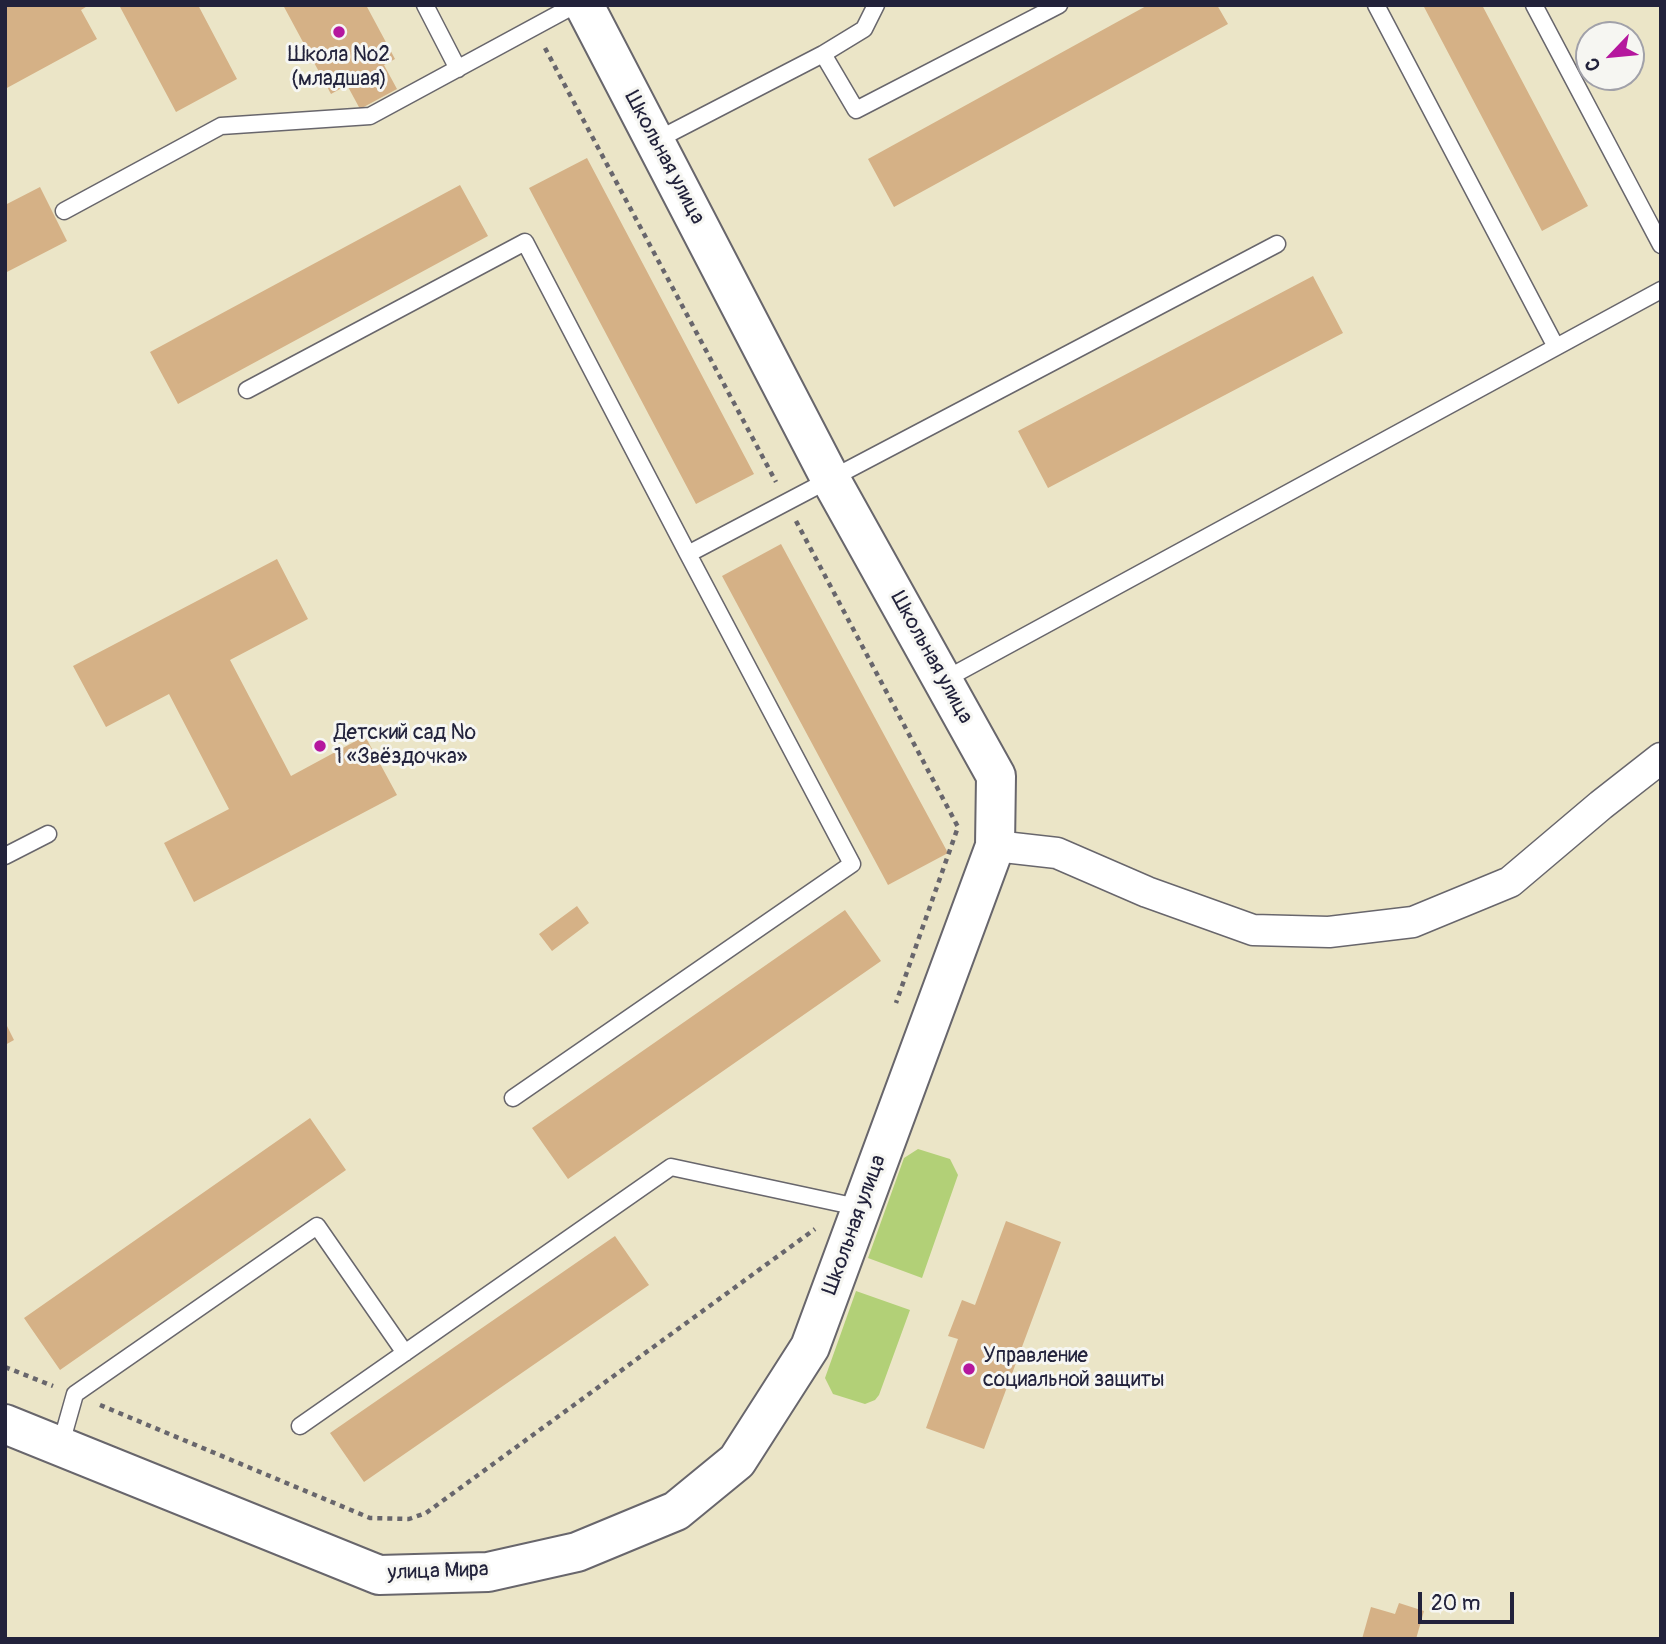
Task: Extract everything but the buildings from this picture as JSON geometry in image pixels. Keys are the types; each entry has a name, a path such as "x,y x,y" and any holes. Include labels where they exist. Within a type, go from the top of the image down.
{"street":[{"name":"Школьная улица","path":"584,5 831,480 996,776 995,846 844,1204 810,1348"},
{"path":"995,846 1057,853 1147,892 1253,930 1329,932 1413,922 1510,882 1601,804 1661,758"},
{"name":"улица Мира","path":"5,1424 379,1575 488,1572 577,1552 676,1511 737,1461 810,1348"}],"lane":[{"path":"425,5 458,69"},
{"path":"64,211 221,126 370,116 575,5"},
{"path":"655,141 823,54 864,29 876,5"},
{"path":"823,54 856,110 1059,5"},
{"path":"1376,5 1556,347"},
{"path":"1535,5 1661,245"},
{"path":"247,390 525,242 852,864 513,1098"},
{"path":"688,554 1277,244"},
{"path":"944,680 1661,290"},
{"path":"5,856 48,834"},
{"path":"300,1426 671,1167 844,1204"},
{"path":"60,1447 75,1394 317,1226 405,1353"}],"path":[{"path":"534,27 958,827 895,1007"},
{"path":"5,1367 370,1518 409,1519 426,1513 816,1229 844,1204"}],"green space":[{"path":"918,1149 950,1159 958,1175 922,1278 868,1258 904,1158"},
{"path":"856,1291 910,1310 879,1395 865,1404 833,1394 825,1378"}],"place":[{"name":"Школа №2 (младшая)","path":"339,32"},
{"name":"Детский сад № 1 «Звёздочка»","path":"320,746"},
{"name":"Управление социальной защиты","path":"969,1369"}]}
